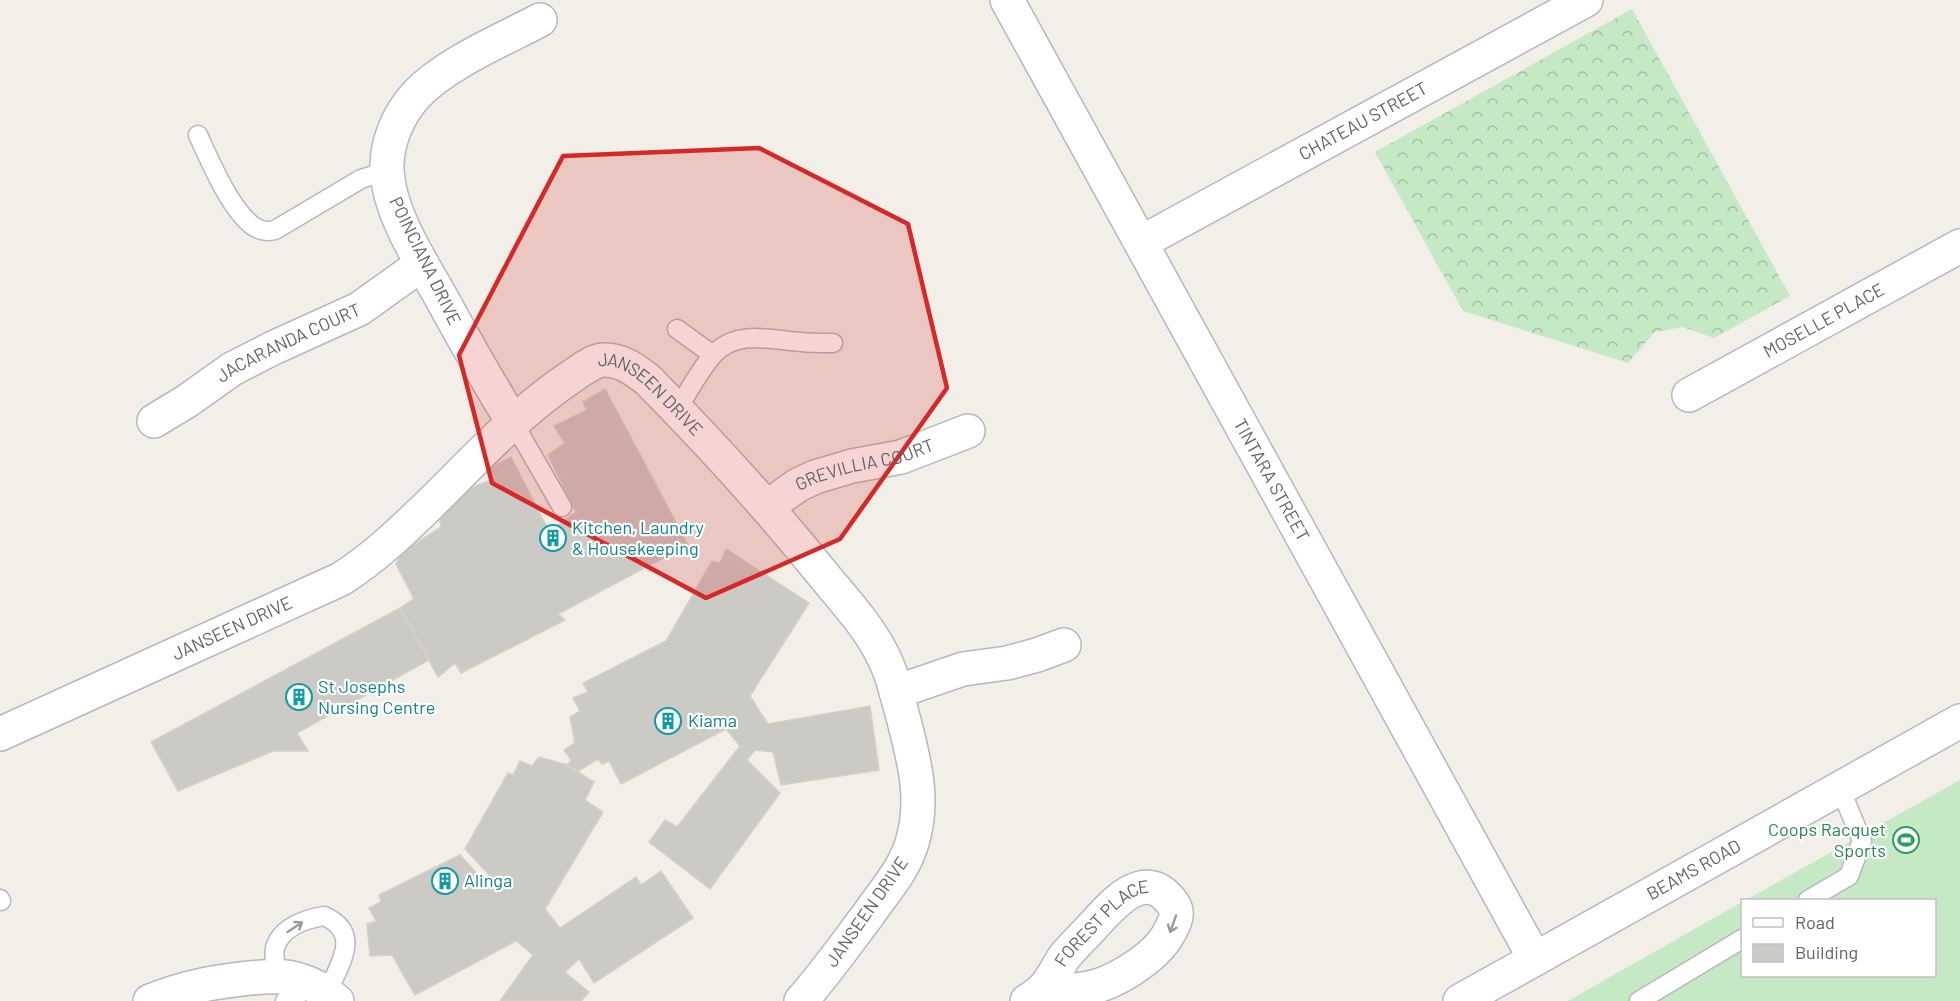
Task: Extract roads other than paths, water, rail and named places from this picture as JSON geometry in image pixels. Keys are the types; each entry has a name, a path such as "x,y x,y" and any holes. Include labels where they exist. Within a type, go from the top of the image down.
{"street":[{"name":"TINTARA STREET","path":"1008,0 1535,959"},
{"name":"CHATEAU STREET","path":"1142,242 1586,0"},
{"name":"POINCIANA DRIVE","path":"513,422 422,264 398,216 390,192 387,150 393,132 415,96 430,82 456,65 540,20"},
{"name":"MOSELLE PLACE","path":"1689,395 1960,246"},
{"name":"JACARANDA COURT","path":"154,421 232,369 359,309 422,264"},
{"name":"JANSEEN DRIVE","path":"0,734 349,574 365,564 400,533 513,422 557,386 592,364 603,360 618,362 631,367 648,380 736,471 767,507 866,627 881,652 896,692 917,777 917,822 911,847 899,870 880,897 801,1001"},
{"name":"GREVILLIA COURT","path":"767,507 798,485 830,471 901,457 968,431"},
{"path":"896,692 963,669 1007,663 1065,645"},
{"name":"BEAMS ROAD","path":"1460,1001 1960,721"},
{"path":"150,1001 190,987 216,982 308,991"}],"lane":[{"path":"198,135 217,176 241,213 260,230 275,230 361,179 387,171"},
{"path":"677,329 713,355"},
{"path":"677,410 713,355 727,345 746,339 766,337 833,343"},
{"path":"513,422 562,507"},
{"path":"1810,899 1849,876 1862,841 1840,788"},
{"path":"1639,1001 1741,940"}],"place":[{"name":"Kitchen, Laundry & Housekeeping","path":"553,538"},
{"name":"St Josephs Nursing Centre","path":"299,697"},
{"name":"Kiama","path":"668,721"},
{"name":"Coops Racquet Sports","path":"1906,840"},
{"name":"Alinga","path":"445,881"}]}
